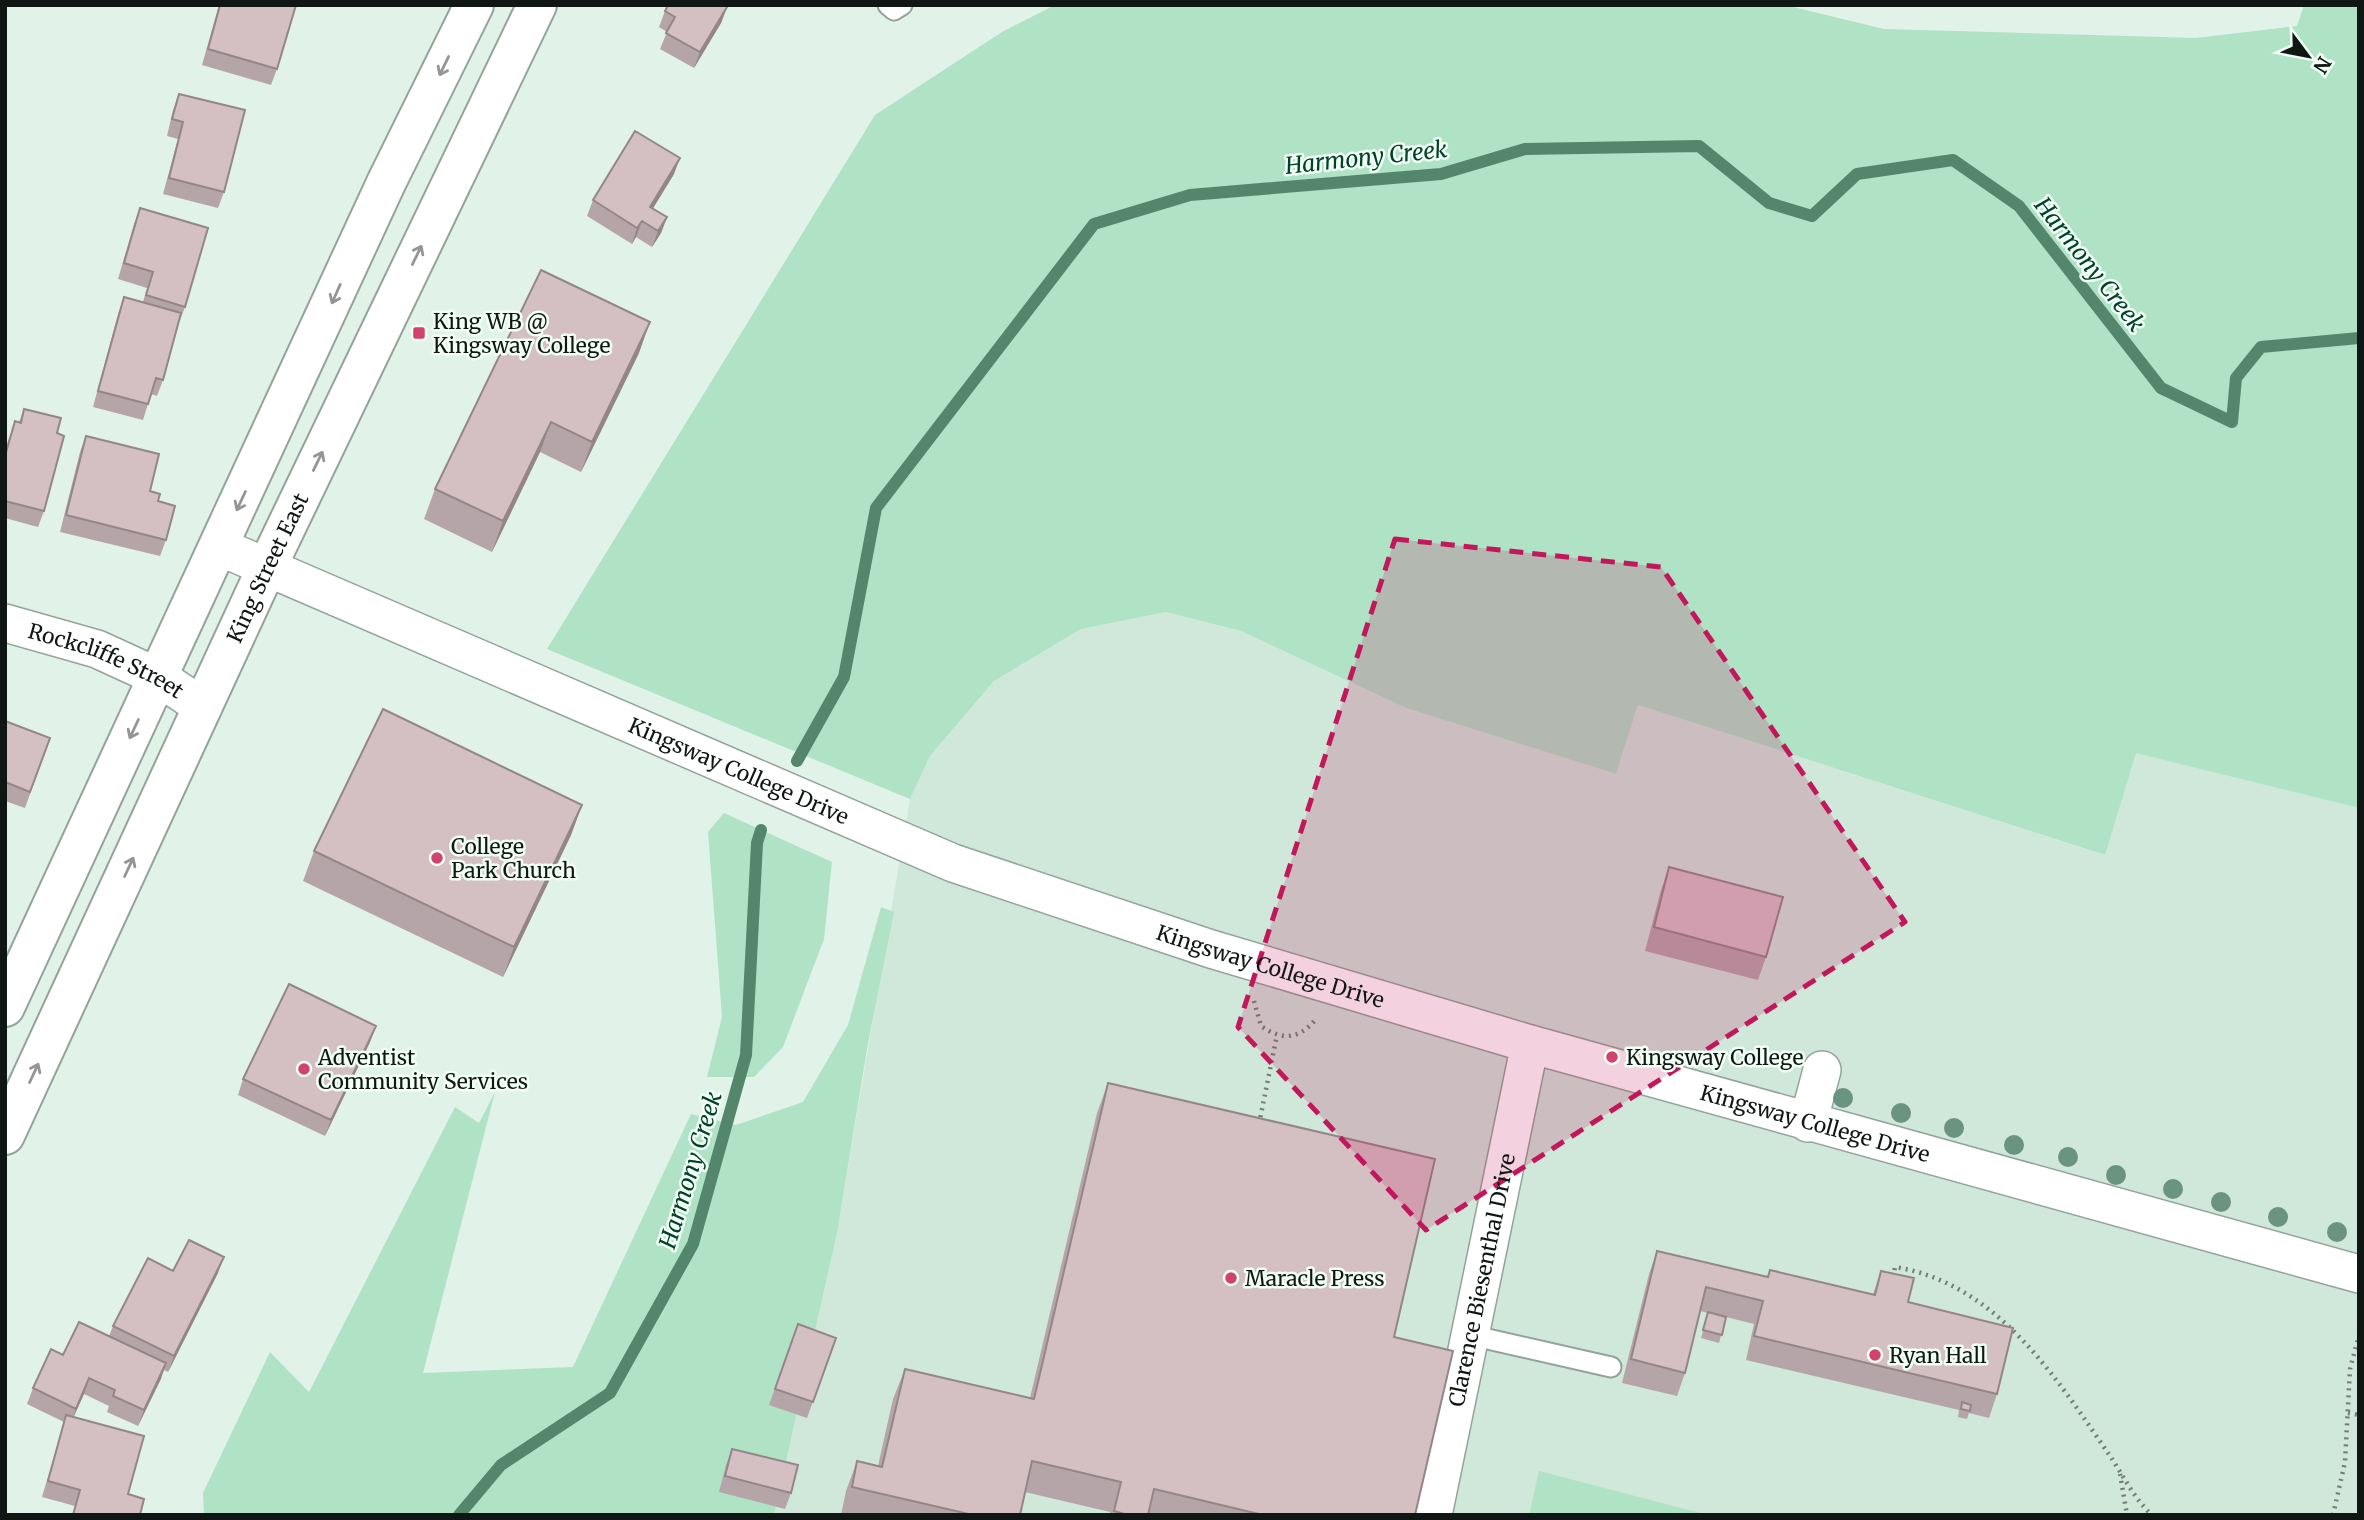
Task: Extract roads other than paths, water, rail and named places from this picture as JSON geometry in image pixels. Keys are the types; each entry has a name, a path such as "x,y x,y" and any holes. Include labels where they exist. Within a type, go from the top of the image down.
{"main road":[{"path":"5,1007 387,181 474,5"},
{"name":"King Street East","path":"5,1135 267,567 537,5"}],"street":[{"name":"Kingsway College Drive","path":"220,547 953,863 1211,949 1530,1044 2359,1274"},
{"name":"Rockcliffe Street","path":"5,623 97,649 158,677 204,707"},
{"name":"Clarence Biesenthal Drive","path":"1433,1515 1530,1044"},
{"path":"1808,1123 1822,1070"}],"lane":[{"path":"888,5 894,10 902,5"},
{"path":"1470,1335 1611,1367"}],"waterway":[{"name":"Harmony Creek","path":"797,761 844,677 876,508 1094,224 1190,195 1441,174 1525,149 1699,146 1769,203 1812,216 1857,174 1953,160 2019,206 2161,388 2232,422 2236,378 2261,347 2359,338"},
{"name":"Harmony Creek","path":"459,1515 501,1465 610,1393 693,1244 746,1055 757,843 761,830"}],"place":[{"name":"King WB @ Kingsway College","path":"419,333"},
{"name":"College Park Church","path":"437,858"},
{"name":"Kingsway College","path":"1612,1057"},
{"name":"Adventist Community Services","path":"304,1069"},
{"name":"Maracle Press","path":"1231,1278"},
{"name":"Ryan Hall","path":"1875,1355"}]}
